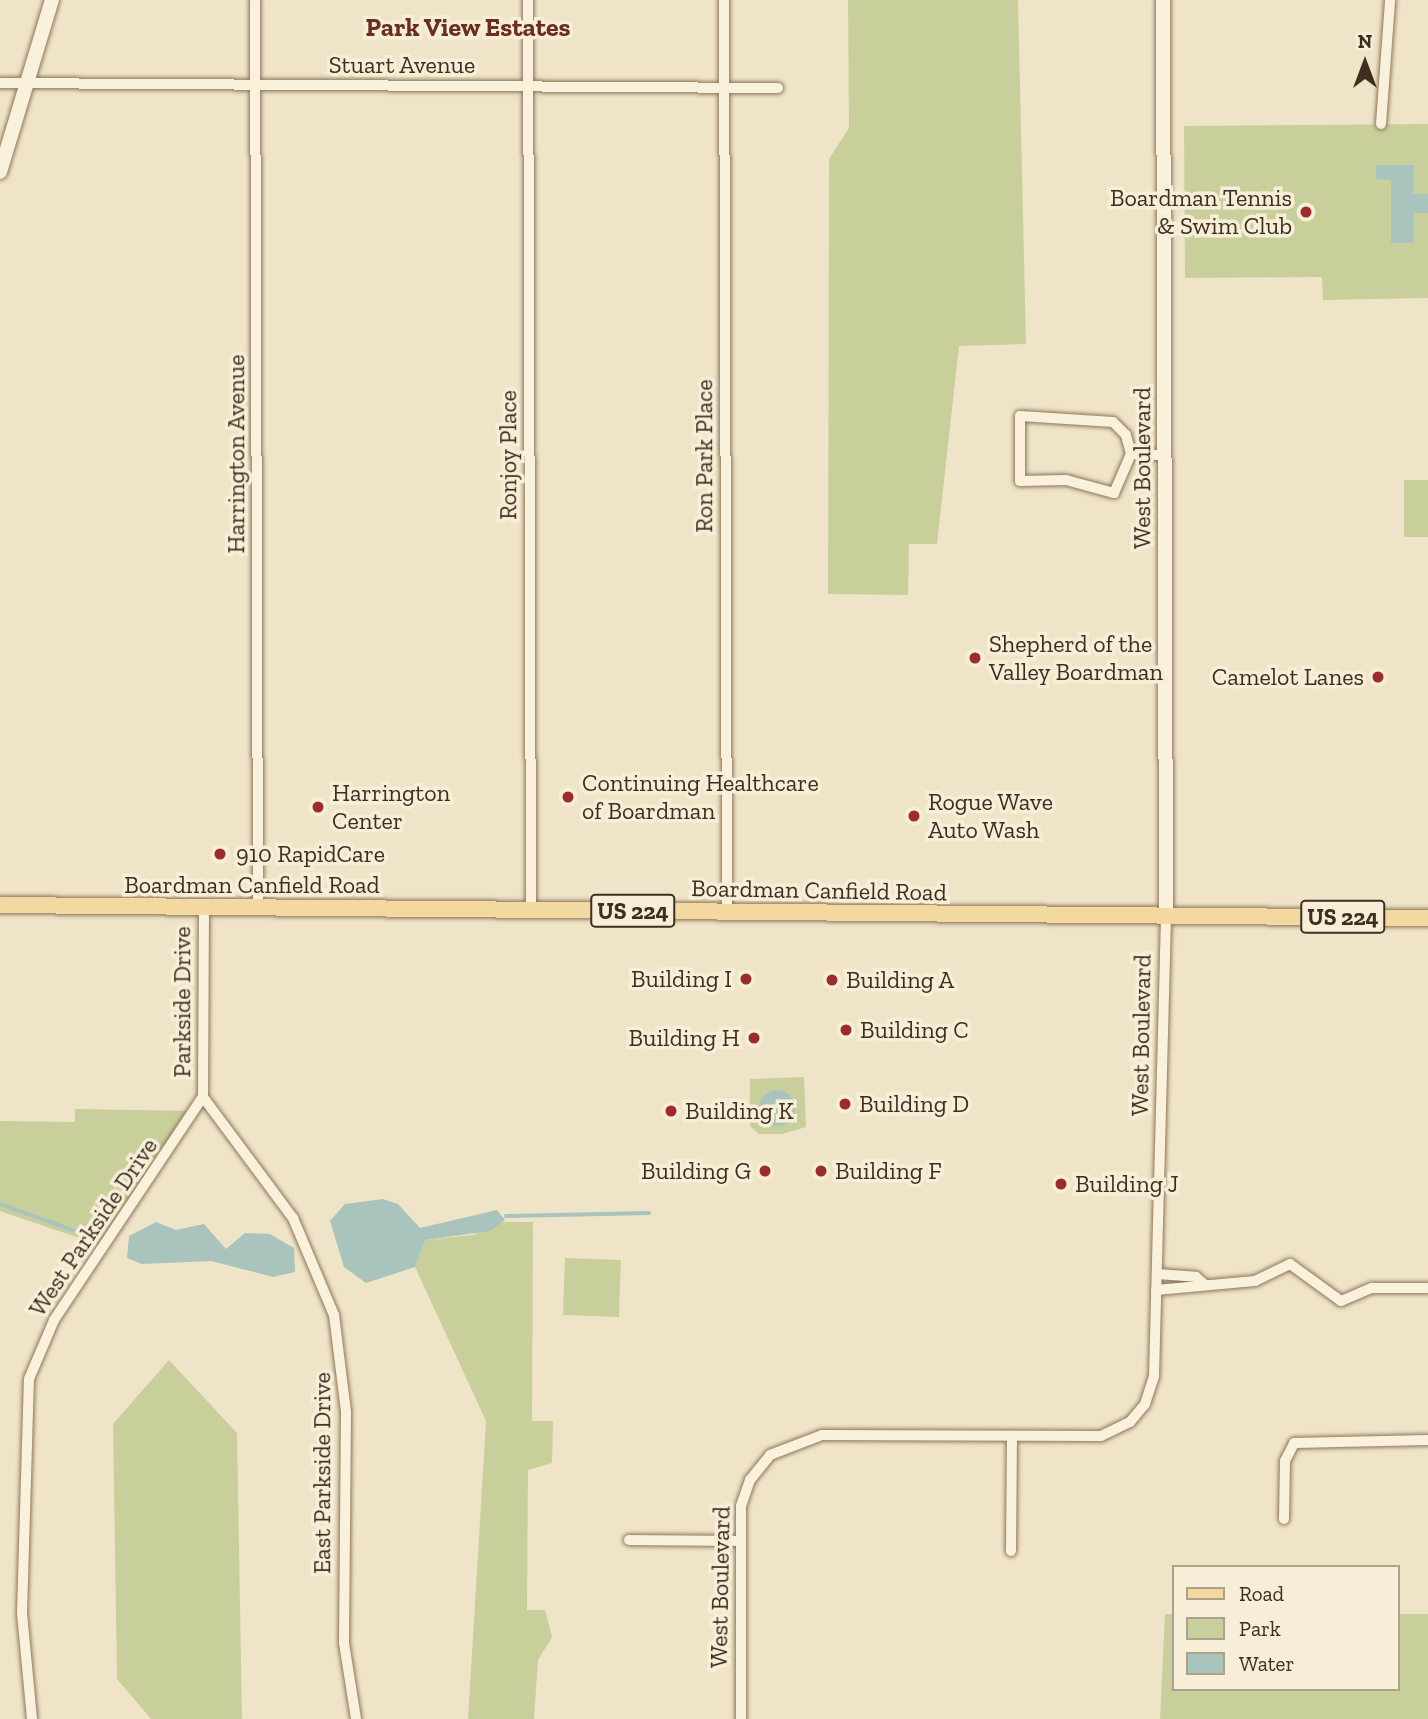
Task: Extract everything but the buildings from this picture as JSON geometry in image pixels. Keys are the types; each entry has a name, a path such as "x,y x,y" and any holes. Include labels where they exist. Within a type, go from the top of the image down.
{"main road":[{"name":"Boardman Canfield Road","path":"0,905 1428,918"}],"street":[{"path":"0,172 52,0"},
{"name":"Harrington Avenue","path":"256,0 258,908"},
{"name":"Ronjoy Place","path":"528,0 531,909"},
{"name":"Ron Park Place","path":"724,0 727,912"},
{"name":"West Boulevard","path":"741,1719 739,1541 750,1480 770,1455 794,1441 1101,1436 1135,1417 1153,1383 1166,916 1163,0"},
{"path":"1381,124 1390,0"},
{"name":"Stuart Avenue","path":"0,83 778,88"},
{"path":"1020,416 1113,422 1126,435 1130,454 1114,493 1066,480 1020,481 1020,416"},
{"path":"1130,454 1165,455"},
{"name":"Parkside Drive","path":"203,1097 204,907"},
{"name":"West Parkside Drive","path":"33,1719 22,1613 29,1380 54,1320 203,1097"},
{"name":"East Parkside Drive","path":"203,1097 299,1228 334,1315 346,1412 344,1643 356,1719"},
{"path":"1157,1290 1255,1281 1290,1264 1341,1301 1372,1288 1428,1288"},
{"path":"1157,1274 1196,1277 1204,1284"},
{"path":"1011,1551 1012,1437"},
{"path":"1284,1519 1286,1455 1300,1440 1428,1440"},
{"path":"629,1540 739,1541"}],"green space":[{"path":"848,0 1018,0 1026,344 959,346 937,544 909,544 908,595 828,594 829,159 849,128"},
{"name":"Boardman Tennis & Swim Club","path":"1428,124 1428,298 1323,300 1322,277 1185,278 1184,126"},
{"path":"1404,480 1428,480 1428,537 1404,537"},
{"path":"804,1077 806,1127 782,1134 759,1134 750,1126 750,1079"},
{"path":"75,1109 195,1111 103,1246 0,1211 0,1121 75,1122"},
{"path":"503,1222 533,1222 532,1421 553,1421 552,1463 528,1470 527,1610 545,1610 552,1637 538,1660 534,1719 468,1719 486,1421 415,1267 424,1240 473,1235"},
{"path":"565,1258 621,1260 619,1317 563,1315"},
{"path":"169,1360 237,1433 242,1719 151,1719 117,1679 113,1424"},
{"path":"1165,1614 1172,1614 1172,1691 1400,1691 1400,1614 1428,1614 1428,1719 1160,1719"}],"water":[{"path":"1376,165 1414,165 1413,194 1428,194 1428,213 1414,213 1413,243 1391,243 1391,180 1376,179"},
{"path":"777,1090 790,1095 795,1108 790,1121 777,1126 764,1121 759,1108 764,1095"},
{"path":"383,1199 398,1204 420,1228 497,1210 505,1220 490,1231 425,1240 415,1267 366,1283 344,1267 330,1221 345,1204"},
{"path":"156,1222 176,1230 204,1224 226,1249 245,1233 270,1234 294,1248 295,1272 273,1277 211,1261 142,1264 127,1258 129,1236"}],"waterway":[{"path":"0,1204 90,1236"},
{"path":"506,1216 649,1213"}],"place":[{"name":"Boardman Tennis & Swim Club","path":"1306,212"},
{"name":"Shepherd of the Valley Boardman","path":"975,658"},
{"name":"Camelot Lanes","path":"1378,677"},
{"name":"Continuing Healthcare of Boardman","path":"568,797"},
{"name":"Harrington Center","path":"318,807"},
{"name":"Rogue Wave Auto Wash","path":"914,816"},
{"name":"910 RapidCare","path":"220,854"},
{"name":"Building I","path":"746,979"},
{"name":"Building A","path":"832,980"},
{"name":"Building C","path":"846,1030"},
{"name":"Building H","path":"754,1038"},
{"name":"Building D","path":"845,1104"},
{"name":"Building K","path":"671,1111"},
{"name":"Building G","path":"765,1171"},
{"name":"Building F","path":"821,1171"},
{"name":"Building J","path":"1061,1184"}],"district":[{"name":"Park View Estates","path":"468,28"}]}
